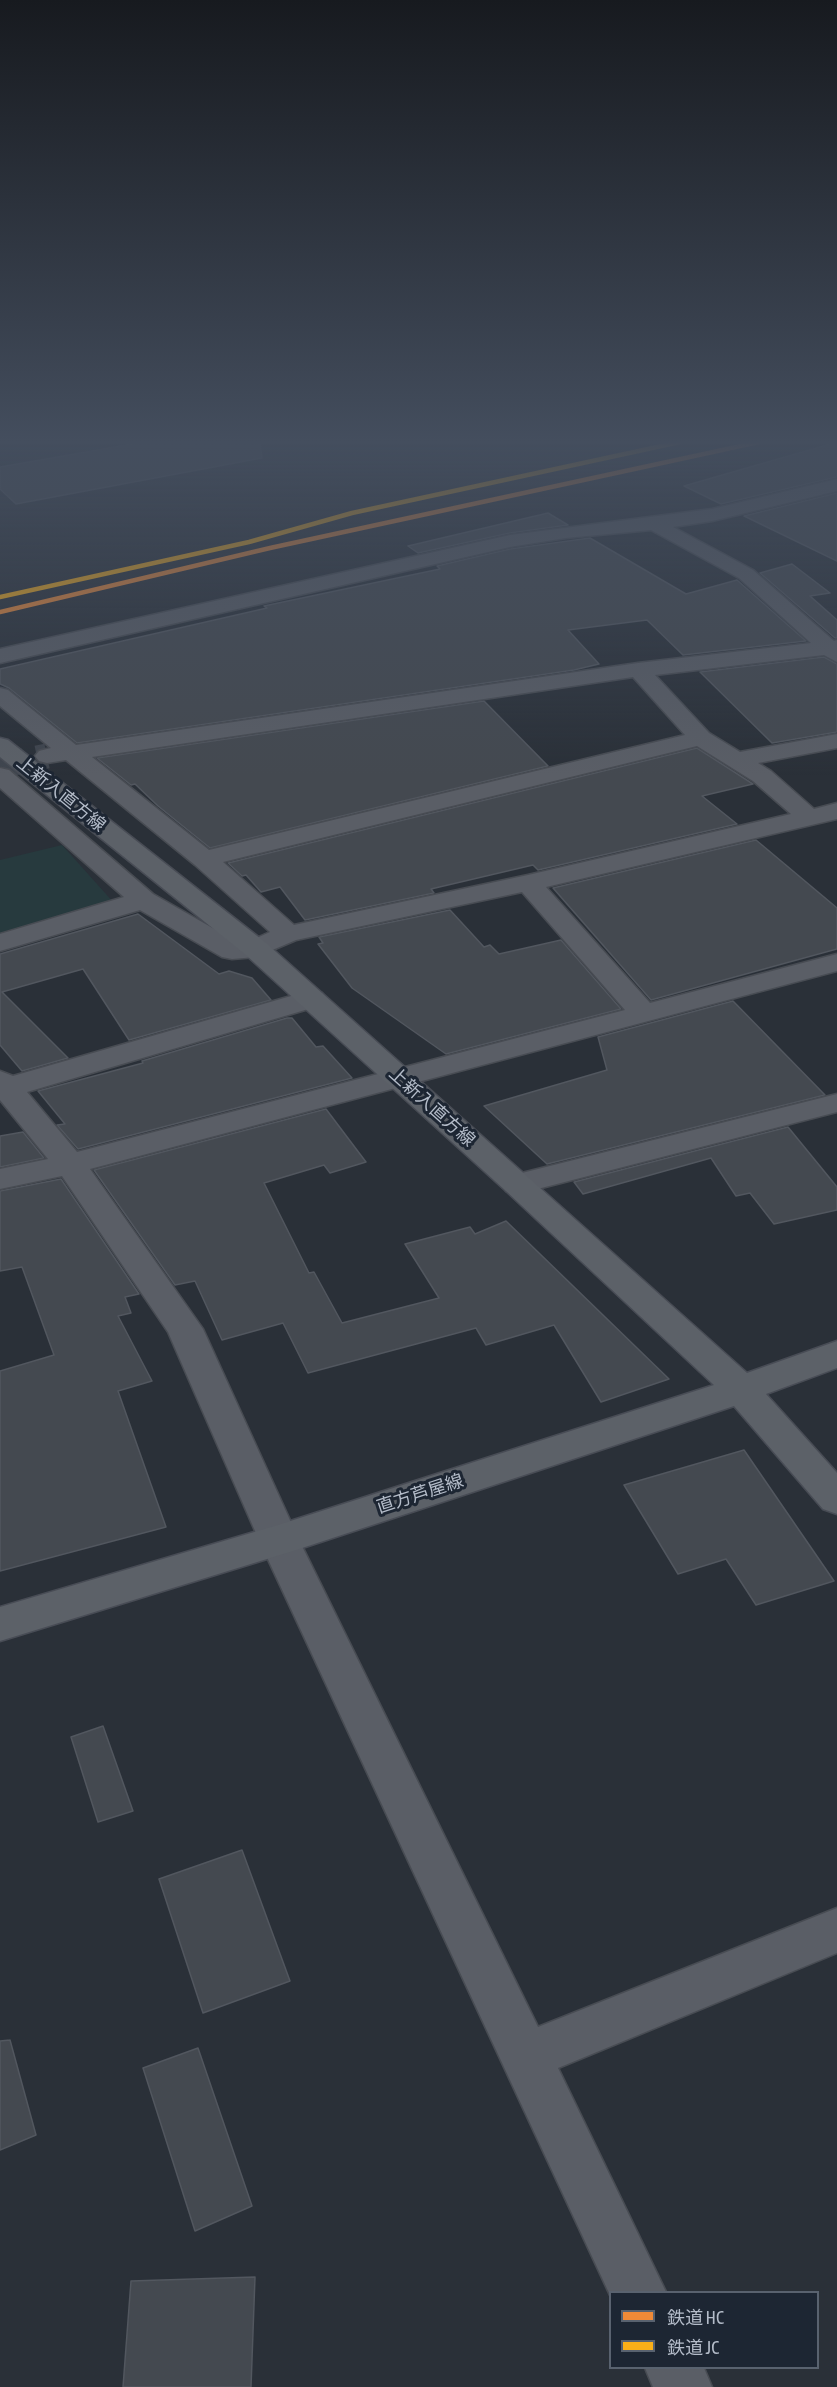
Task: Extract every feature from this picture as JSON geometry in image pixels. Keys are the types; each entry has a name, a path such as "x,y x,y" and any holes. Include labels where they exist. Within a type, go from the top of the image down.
{"main road":[{"name":"上新入直方線","path":"0,745 256,949 518,1184 741,1389 837,1498"},
{"name":"直方芦屋線","path":"0,1624 279,1540 741,1389 837,1354"}],"street":[{"path":"0,656 455,553"},
{"path":"708,553 746,574 834,650"},
{"path":"57,754 638,670 834,650"},
{"path":"638,670 701,738 762,776 810,818"},
{"path":"0,695 57,754 204,859 288,934"},
{"path":"204,859 701,738"},
{"path":"736,760 837,741"},
{"path":"0,775 143,900 232,951 256,949 288,934 528,883 837,811"},
{"path":"528,883 644,1014"},
{"path":"0,943 143,900"},
{"path":"0,1179 70,1164 400,1079 837,962"},
{"path":"312,999 3,1084 70,1164 185,1329 279,1540 638,2291"},
{"path":"518,1184 837,1103"},
{"path":"525,2056 837,1930"},
{"path":"675,2369 683,2387"}],"green space":[{"path":"62,845 114,903 0,935 0,860"}],"building":[{"path":"491,553 616,553 686,594 737,580 806,641 683,655 647,620 568,630 599,664 574,670 77,743 9,688 0,684 0,669 267,608 264,606 440,569 437,566"},
{"path":"821,553 837,553 837,561"},
{"path":"792,564 830,593 810,596 837,620 837,638 760,573"},
{"path":"824,657 837,664 837,732 772,743 700,672"},
{"path":"484,701 548,766 210,848 158,806 135,784 131,785 97,758"},
{"path":"697,748 753,784 702,796 737,824 538,870 533,865 431,889 434,893 305,920 280,887 261,892 246,875 242,876 228,863"},
{"path":"756,840 837,908 837,949 651,1000 553,888"},
{"path":"450,910 484,947 490,945 499,954 561,940 621,1009 446,1054 352,988 318,944 323,943 319,937"},
{"path":"138,914 219,974 229,971 252,978 271,1000 129,1040 83,969 2,992 68,1058 22,1071 0,1045 0,954"},
{"path":"733,1001 825,1095 547,1164 484,1106 607,1070 598,1037"},
{"path":"292,1018 316,1047 323,1046 352,1078 78,1149 57,1125 65,1124 38,1091 143,1063 142,1061"},
{"path":"326,1109 366,1162 330,1173 324,1165 264,1183 309,1273 314,1272 342,1323 439,1298 405,1244 470,1227 475,1234 506,1221 669,1379 601,1402 554,1325 486,1345 476,1328 308,1373 283,1323 222,1340 195,1281 175,1285 94,1170"},
{"path":"788,1127 837,1187 837,1210 774,1224 750,1193 736,1196 711,1158 583,1194 574,1182"},
{"path":"23,1132 44,1158 0,1167 0,1136"},
{"path":"61,1179 139,1294 125,1297 131,1313 118,1316 152,1381 118,1391 166,1527 0,1571 0,1371 54,1355 22,1267 0,1271 0,1191"},
{"path":"744,1450 834,1581 756,1605 726,1559 678,1574 624,1485"},
{"path":"103,1726 133,1811 98,1822 71,1737"},
{"path":"242,1850 290,1981 203,2013 159,1879"},
{"path":"10,2040 36,2135 0,2150 0,2041"},
{"path":"198,2048 252,2206 195,2231 143,2068"},
{"path":"255,2277 251,2387 123,2387 131,2281"}],"tunnel":[{"path":"0,766 47,756"}],"rail line":[{"name":"JC","path":"0,597 197,553"},
{"name":"HC","path":"0,612 247,553"}]}
